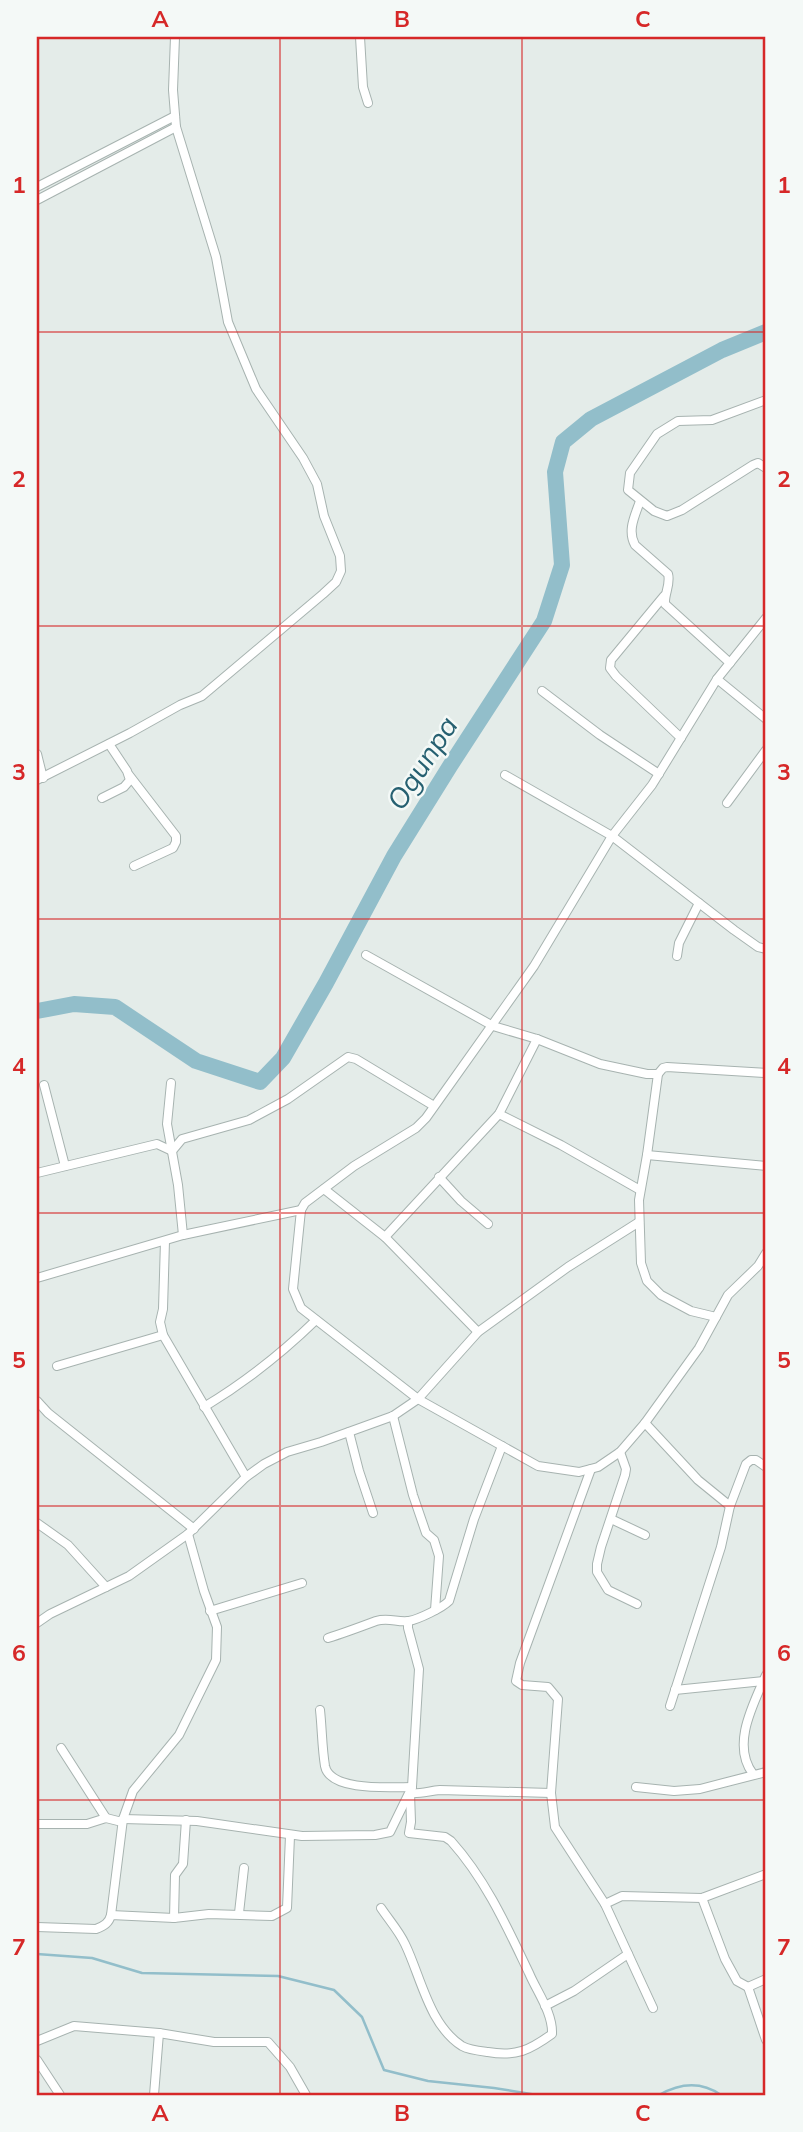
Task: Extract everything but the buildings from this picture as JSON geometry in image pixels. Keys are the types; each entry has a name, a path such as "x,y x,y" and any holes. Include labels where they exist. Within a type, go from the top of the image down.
{"street":[{"path":"37,754 40,779 202,696 336,582 341,571 340,556 324,516 317,484 303,458 256,389 228,322 216,257 176,127 173,90 175,37"},
{"path":"360,37 363,87 368,103"},
{"path":"37,187 174,116"},
{"path":"37,200 176,127"},
{"path":"766,400 712,420 678,421 657,434 630,473 627,483 628,490 640,501 667,516 682,510 753,465 758,463 766,468"},
{"path":"640,501 631,533 632,540 668,574 669,579 664,596 611,660 610,668 681,738"},
{"path":"664,596 666,604 730,663"},
{"path":"766,618 718,679 659,774 611,836 534,966 426,1118 416,1128 354,1166 310,1198 301,1210 293,1289 301,1308 418,1399 538,1466 579,1472 598,1467 620,1452 645,1423 699,1348 728,1295 758,1266 766,1254"},
{"path":"718,679 766,719"},
{"path":"542,691 600,735 659,774"},
{"path":"109,744 176,836 173,848 134,866"},
{"path":"727,803 766,750"},
{"path":"102,798 127,784 129,775"},
{"path":"505,775 611,836 758,947 766,949"},
{"path":"677,956 679,943 699,903"},
{"path":"366,955 493,1026 600,1064 658,1074"},
{"path":"385,1237 499,1114 537,1040"},
{"path":"172,1151 182,1139 249,1121 288,1099 348,1057 356,1059 434,1106"},
{"path":"716,1317 691,1311 661,1295 647,1282 641,1263 640,1190 648,1155 658,1074 663,1068 766,1073"},
{"path":"172,1083 167,1124 183,1234"},
{"path":"44,1085 65,1166"},
{"path":"499,1114 561,1145 640,1190"},
{"path":"37,1173 157,1144 172,1151"},
{"path":"648,1155 766,1166"},
{"path":"439,1177 488,1224"},
{"path":"324,1189 385,1237 478,1332"},
{"path":"37,1278 183,1234 301,1210"},
{"path":"37,1623 50,1614 129,1576 191,1531 246,1477 264,1464 287,1452 393,1416 418,1399 478,1332 568,1267 639,1222"},
{"path":"165,1241 163,1309 160,1322 163,1335 246,1477"},
{"path":"204,1407 241,1385 286,1350 316,1320"},
{"path":"57,1366 163,1335"},
{"path":"37,1401 191,1531 210,1611 217,1628 216,1660 179,1735 133,1791 122,1821 109,1920 96,1929 37,1927"},
{"path":"393,1416 413,1495 426,1532 434,1540 439,1556 435,1610"},
{"path":"645,1423 698,1480 730,1506"},
{"path":"349,1432 373,1513"},
{"path":"328,1638 377,1621 393,1618 408,1621 443,1607 452,1595 474,1519 502,1446"},
{"path":"620,1452 626,1469 625,1475 597,1564 597,1573 608,1590 638,1604"},
{"path":"670,1706 721,1547 730,1506 746,1464 756,1460 766,1467"},
{"path":"591,1469 520,1663 516,1681 522,1685 548,1687 558,1699 551,1793 555,1827 606,1904 653,2008"},
{"path":"611,1519 645,1535"},
{"path":"37,1523 68,1545 106,1587"},
{"path":"210,1611 302,1583"},
{"path":"408,1621 419,1668 409,1833"},
{"path":"675,1690 765,1678"},
{"path":"753,1774 743,1756 744,1746 747,1723 765,1678"},
{"path":"320,1710 325,1768 332,1778 346,1783 411,1790 419,1794 440,1790 551,1793"},
{"path":"61,1748 106,1818"},
{"path":"636,1787 674,1791 700,1789 766,1772"},
{"path":"390,1832 411,1790"},
{"path":"39,1824 87,1824 106,1818 122,1821 187,1820 290,1836 375,1835 390,1832 445,1838 455,1845 484,1883 545,2006 553,2025 552,2034 521,2052 505,2055 464,2047 449,2035 437,2017 404,1942 381,1908"},
{"path":"174,1918 175,1875 183,1864 187,1820"},
{"path":"111,1915 174,1918 209,1913 239,1913 272,1916 285,1910 290,1836"},
{"path":"239,1913 244,1868"},
{"path":"606,1904 622,1896 702,1898 766,1874"},
{"path":"702,1898 725,1959 737,1981 748,1987 766,2040"},
{"path":"545,2006 574,1991 628,1954"},
{"path":"748,1987 766,1979"},
{"path":"37,2041 74,2026 159,2033 214,2042 268,2042 290,2067 306,2095"},
{"path":"154,2095 159,2033"},
{"path":"37,2060 60,2095"}],"waterway":[{"name":"Ogunpa","path":"37,1011 74,1004 115,1007 196,1061 260,1082 283,1058 394,856 544,621 562,565 555,472 563,442 591,419 722,350 766,332"},
{"path":"37,1954 92,1958 142,1973 278,1976 334,1990 362,2017 384,2070 428,2081 537,2095"},
{"path":"659,2095 690,2085 706,2087 721,2095"}]}
